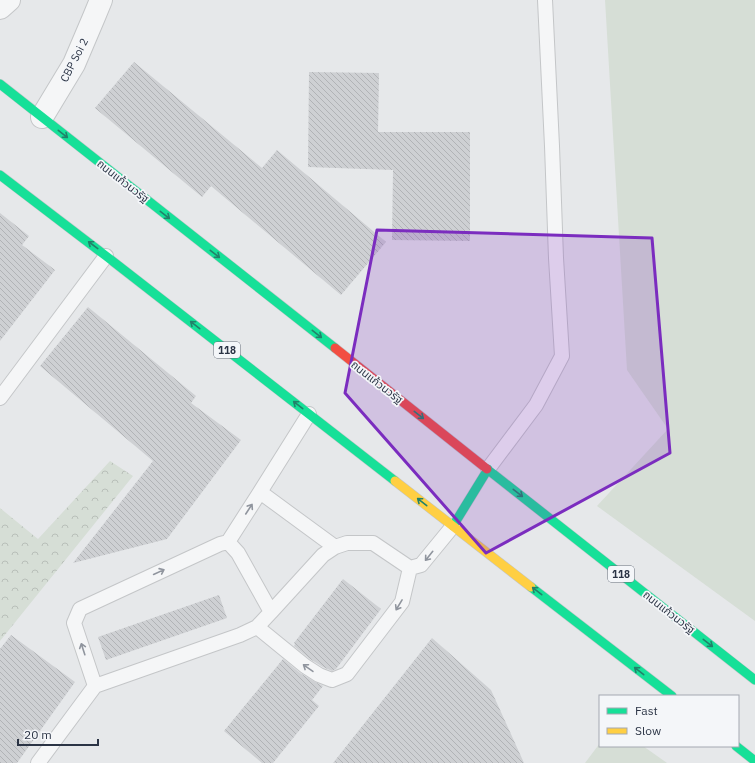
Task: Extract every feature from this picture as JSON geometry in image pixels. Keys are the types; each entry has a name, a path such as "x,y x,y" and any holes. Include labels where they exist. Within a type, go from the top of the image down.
{"main road":[{"name":"ถนนแก้วนวรัฐ","path":"0,84 755,680"},
{"name":"118","path":"0,175 671,695"},
{"path":"453,526 488,469"},
{"path":"737,747 755,761"}],"street":[{"path":"0,8 9,0"},
{"name":"CBP Soi 2","path":"42,117 74,64 101,0"}],"lane":[{"path":"488,469 536,405 562,356 556,258 545,0"},
{"path":"0,398 106,256"},
{"path":"95,686 74,623 80,609 220,544 228,542 309,414"},
{"path":"260,492 335,547"},
{"path":"38,763 95,686 240,635 257,627 323,554 335,547 347,543 373,544 410,568 421,565 453,526"},
{"path":"228,542 238,553 271,612"},
{"path":"257,627 319,676 332,680 347,674 402,602 410,568"}],"highlighted area":[{"path":"377,230 652,238 670,453 486,553 345,393"}],"green space":[{"path":"605,0 755,0 755,621 597,506 668,429 627,370"},
{"path":"110,461 133,476 0,641 0,508 38,539"},
{"path":"599,744 599,747 644,747 667,763 585,763"}],"building":[{"path":"134,62 262,168 277,150 386,242 341,295 211,186 202,197 95,108"},
{"path":"309,72 379,73 378,132 470,132 470,241 392,240 393,170 308,167"},
{"path":"0,213 29,236 22,245 55,270 0,341"},
{"path":"88,307 196,396 191,403 241,440 167,539 73,563 153,461 40,366"},
{"path":"343,579 381,609 336,669 332,671 310,659 294,646 294,643"},
{"path":"219,595 227,618 106,660 98,637"},
{"path":"11,635 75,682 17,763 0,763 0,649"},
{"path":"432,638 491,690 524,763 333,763"},
{"path":"283,659 300,673 323,686 312,700 319,706 273,763 262,763 224,731"}],"traffic: fast":[{"path":"0,84 335,348"},
{"path":"0,175 395,481"},
{"path":"487,469 755,680"},
{"path":"453,526 488,469"},
{"path":"531,587 671,695"},
{"path":"737,747 755,761"}],"traffic: slow":[{"path":"395,481 531,587"}],"traffic: jam":[{"path":"335,348 487,469"}]}
